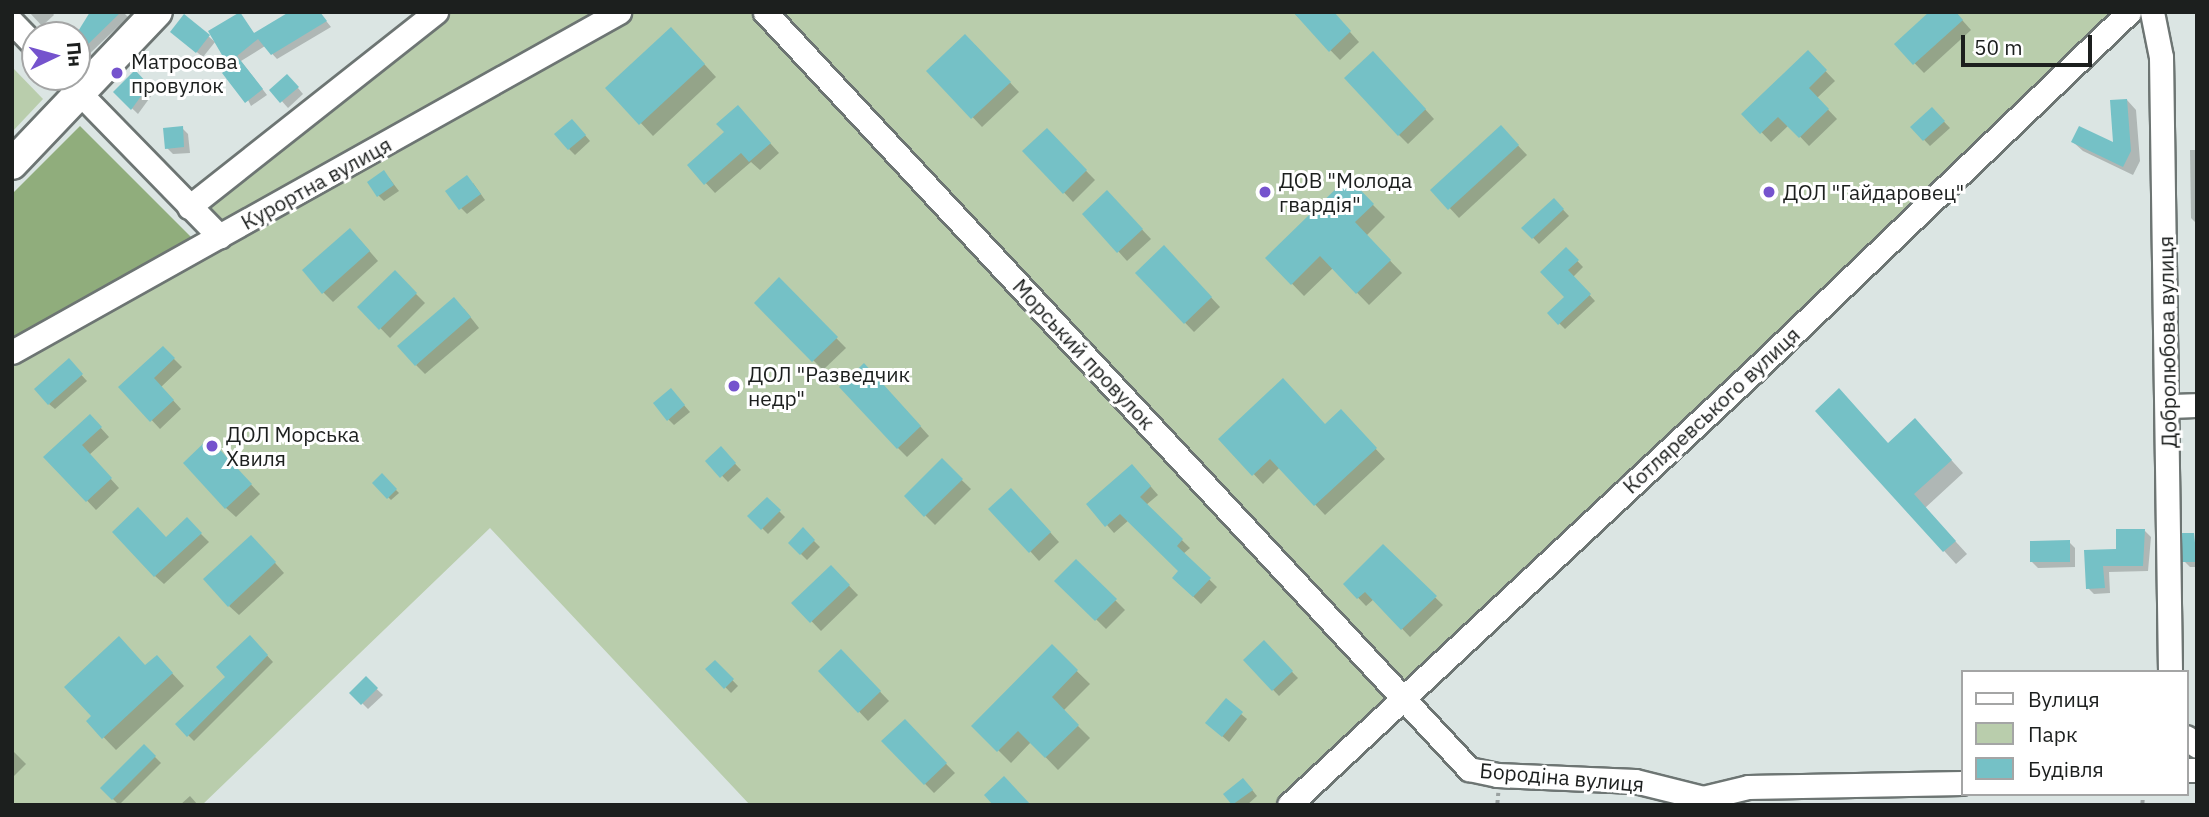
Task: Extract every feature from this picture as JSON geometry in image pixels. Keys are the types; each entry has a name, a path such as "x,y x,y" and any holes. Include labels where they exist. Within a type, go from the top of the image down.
{"main road":[{"path":"91,69 157,12"},
{"path":"12,164 68,91"}],"street":[{"path":"189,207 436,12"},
{"name":"Курортна вулиця","path":"12,352 619,12"},
{"name":"Морський провулок","path":"765,12 1403,695"},
{"name":"Котляревського вулиця","path":"1289,805 1403,695 1754,371 2129,12"},
{"name":"Добролюбова вулиця","path":"2152,12 2161,57 2169,406 2170,670"},
{"path":"77,91 220,237"},
{"path":"2169,406 2197,405"},
{"name":"Бородіна вулиця","path":"1403,695 1469,769 1497,775 1592,776 1703,798 1748,787 1960,783"}],"green space":[{"path":"440,12 2128,12 1400,696 1277,805 750,805 490,528 202,805 12,805 12,363 221,236 193,209"},
{"path":"12,67 21,76 21,91 35,91 43,99 12,132"},
{"path":"80,126 193,239 12,341 12,194"}],"building":[{"path":"90,12 121,12 91,41 91,21 84,21"},
{"path":"240,12 254,33 289,12 320,12 327,21 271,55 258,39 237,56 263,89 245,103 222,73 229,67 208,31"},
{"path":"1293,12 1334,12 1351,31 1329,52"},
{"path":"1929,12 1956,12 1963,20 1913,65 1894,44"},
{"path":"184,14 210,35 196,53 170,32"},
{"path":"671,27 705,64 639,125 605,88"},
{"path":"965,34 1011,82 971,119 926,71"},
{"path":"1808,50 1827,70 1809,88 1829,109 1799,138 1778,117 1760,134 1741,114"},
{"path":"1373,51 1426,109 1398,136 1344,78"},
{"path":"135,70 149,85 131,110 113,92"},
{"path":"287,74 299,87 280,103 269,90"},
{"path":"2127,99 2131,151 2123,167 2071,142 2079,126 2113,142 2110,100"},
{"path":"738,105 771,143 749,162 741,153 704,185 687,165 724,132 716,124"},
{"path":"1932,107 1945,121 1923,141 1910,127"},
{"path":"572,119 586,135 568,150 554,134"},
{"path":"1501,125 1519,145 1448,210 1430,190"},
{"path":"183,126 184,147 165,149 163,128"},
{"path":"1047,128 1087,170 1063,194 1022,151"},
{"path":"384,170 394,185 377,197 367,182"},
{"path":"467,175 481,194 459,210 445,191"},
{"path":"1348,177 1374,204 1355,222 1391,260 1356,294 1320,256 1291,285 1265,258"},
{"path":"1107,190 1143,229 1117,253 1082,214"},
{"path":"1554,198 1564,209 1532,239 1521,228"},
{"path":"350,228 370,251 322,294 302,270"},
{"path":"1164,245 1212,297 1184,324 1135,273"},
{"path":"1566,247 1579,260 1568,270 1591,294 1558,325 1547,313 1564,297 1540,272"},
{"path":"395,270 417,293 379,330 357,307"},
{"path":"779,277 838,337 812,362 754,303"},
{"path":"454,297 471,317 415,366 397,346"},
{"path":"163,346 175,358 154,378 174,400 150,422 118,387"},
{"path":"69,358 83,374 48,405 34,389"},
{"path":"864,363 921,426 897,449 839,387"},
{"path":"1283,378 1325,424 1341,409 1377,448 1314,506 1270,459 1252,476 1218,439"},
{"path":"671,388 685,405 667,421 653,403"},
{"path":"1839,388 1888,443 1915,418 1952,460 1914,494 1956,541 1943,552 1815,411"},
{"path":"90,414 102,427 82,445 112,478 86,502 43,457"},
{"path":"209,438 252,484 225,509 183,463"},
{"path":"721,446 736,463 720,478 705,461"},
{"path":"942,458 963,479 924,517 904,496"},
{"path":"1132,464 1151,486 1140,497 1183,539 1177,546 1211,578 1193,597 1172,578 1178,571 1120,514 1105,527 1086,504"},
{"path":"382,473 397,489 387,499 372,483"},
{"path":"1011,488 1051,532 1029,553 988,509"},
{"path":"767,497 781,510 761,530 747,516"},
{"path":"138,507 166,537 187,517 202,533 154,577 112,532"},
{"path":"803,527 815,540 800,555 788,543"},
{"path":"2116,529 2145,529 2143,566 2103,566 2105,588 2086,589 2084,550 2116,549"},
{"path":"2182,533 2194,533 2197,562 2182,562"},
{"path":"251,535 276,562 228,607 203,579"},
{"path":"2070,540 2070,562 2030,562 2030,541"},
{"path":"1383,544 1437,596 1401,630 1365,592 1357,599 1343,584"},
{"path":"1076,559 1117,599 1095,621 1054,581"},
{"path":"831,565 850,585 810,623 791,603"},
{"path":"250,635 268,655 187,737 175,724 225,677 216,667"},
{"path":"119,636 145,665 157,655 173,673 102,739 86,721 91,716 64,687"},
{"path":"1264,640 1293,671 1272,691 1243,660"},
{"path":"1052,644 1078,670 1052,697 1079,725 1045,758 1018,731 997,752 971,726"},
{"path":"841,649 881,691 858,713 818,671"},
{"path":"715,660 734,679 724,689 705,669"},
{"path":"366,676 378,688 361,705 349,693"},
{"path":"1226,698 1243,712 1222,737 1205,723"},
{"path":"905,719 947,763 924,785 881,741"},
{"path":"144,744 156,756 112,800 100,788"},
{"path":"1004,776 1031,805 993,805 984,795"},
{"path":"1243,778 1253,790 1232,805 1223,794"}],"place":[{"name":"Матросова провулок","path":"117,73"},
{"name":"ДОВ \"Молода гвардія\"","path":"1265,192"},
{"name":"ДОЛ \"Гайдаровец\"","path":"1769,192"},
{"name":"ДОЛ \"Разведчик недр\"","path":"734,386"},
{"name":"ДОЛ Морська Хвиля","path":"212,446"}]}
